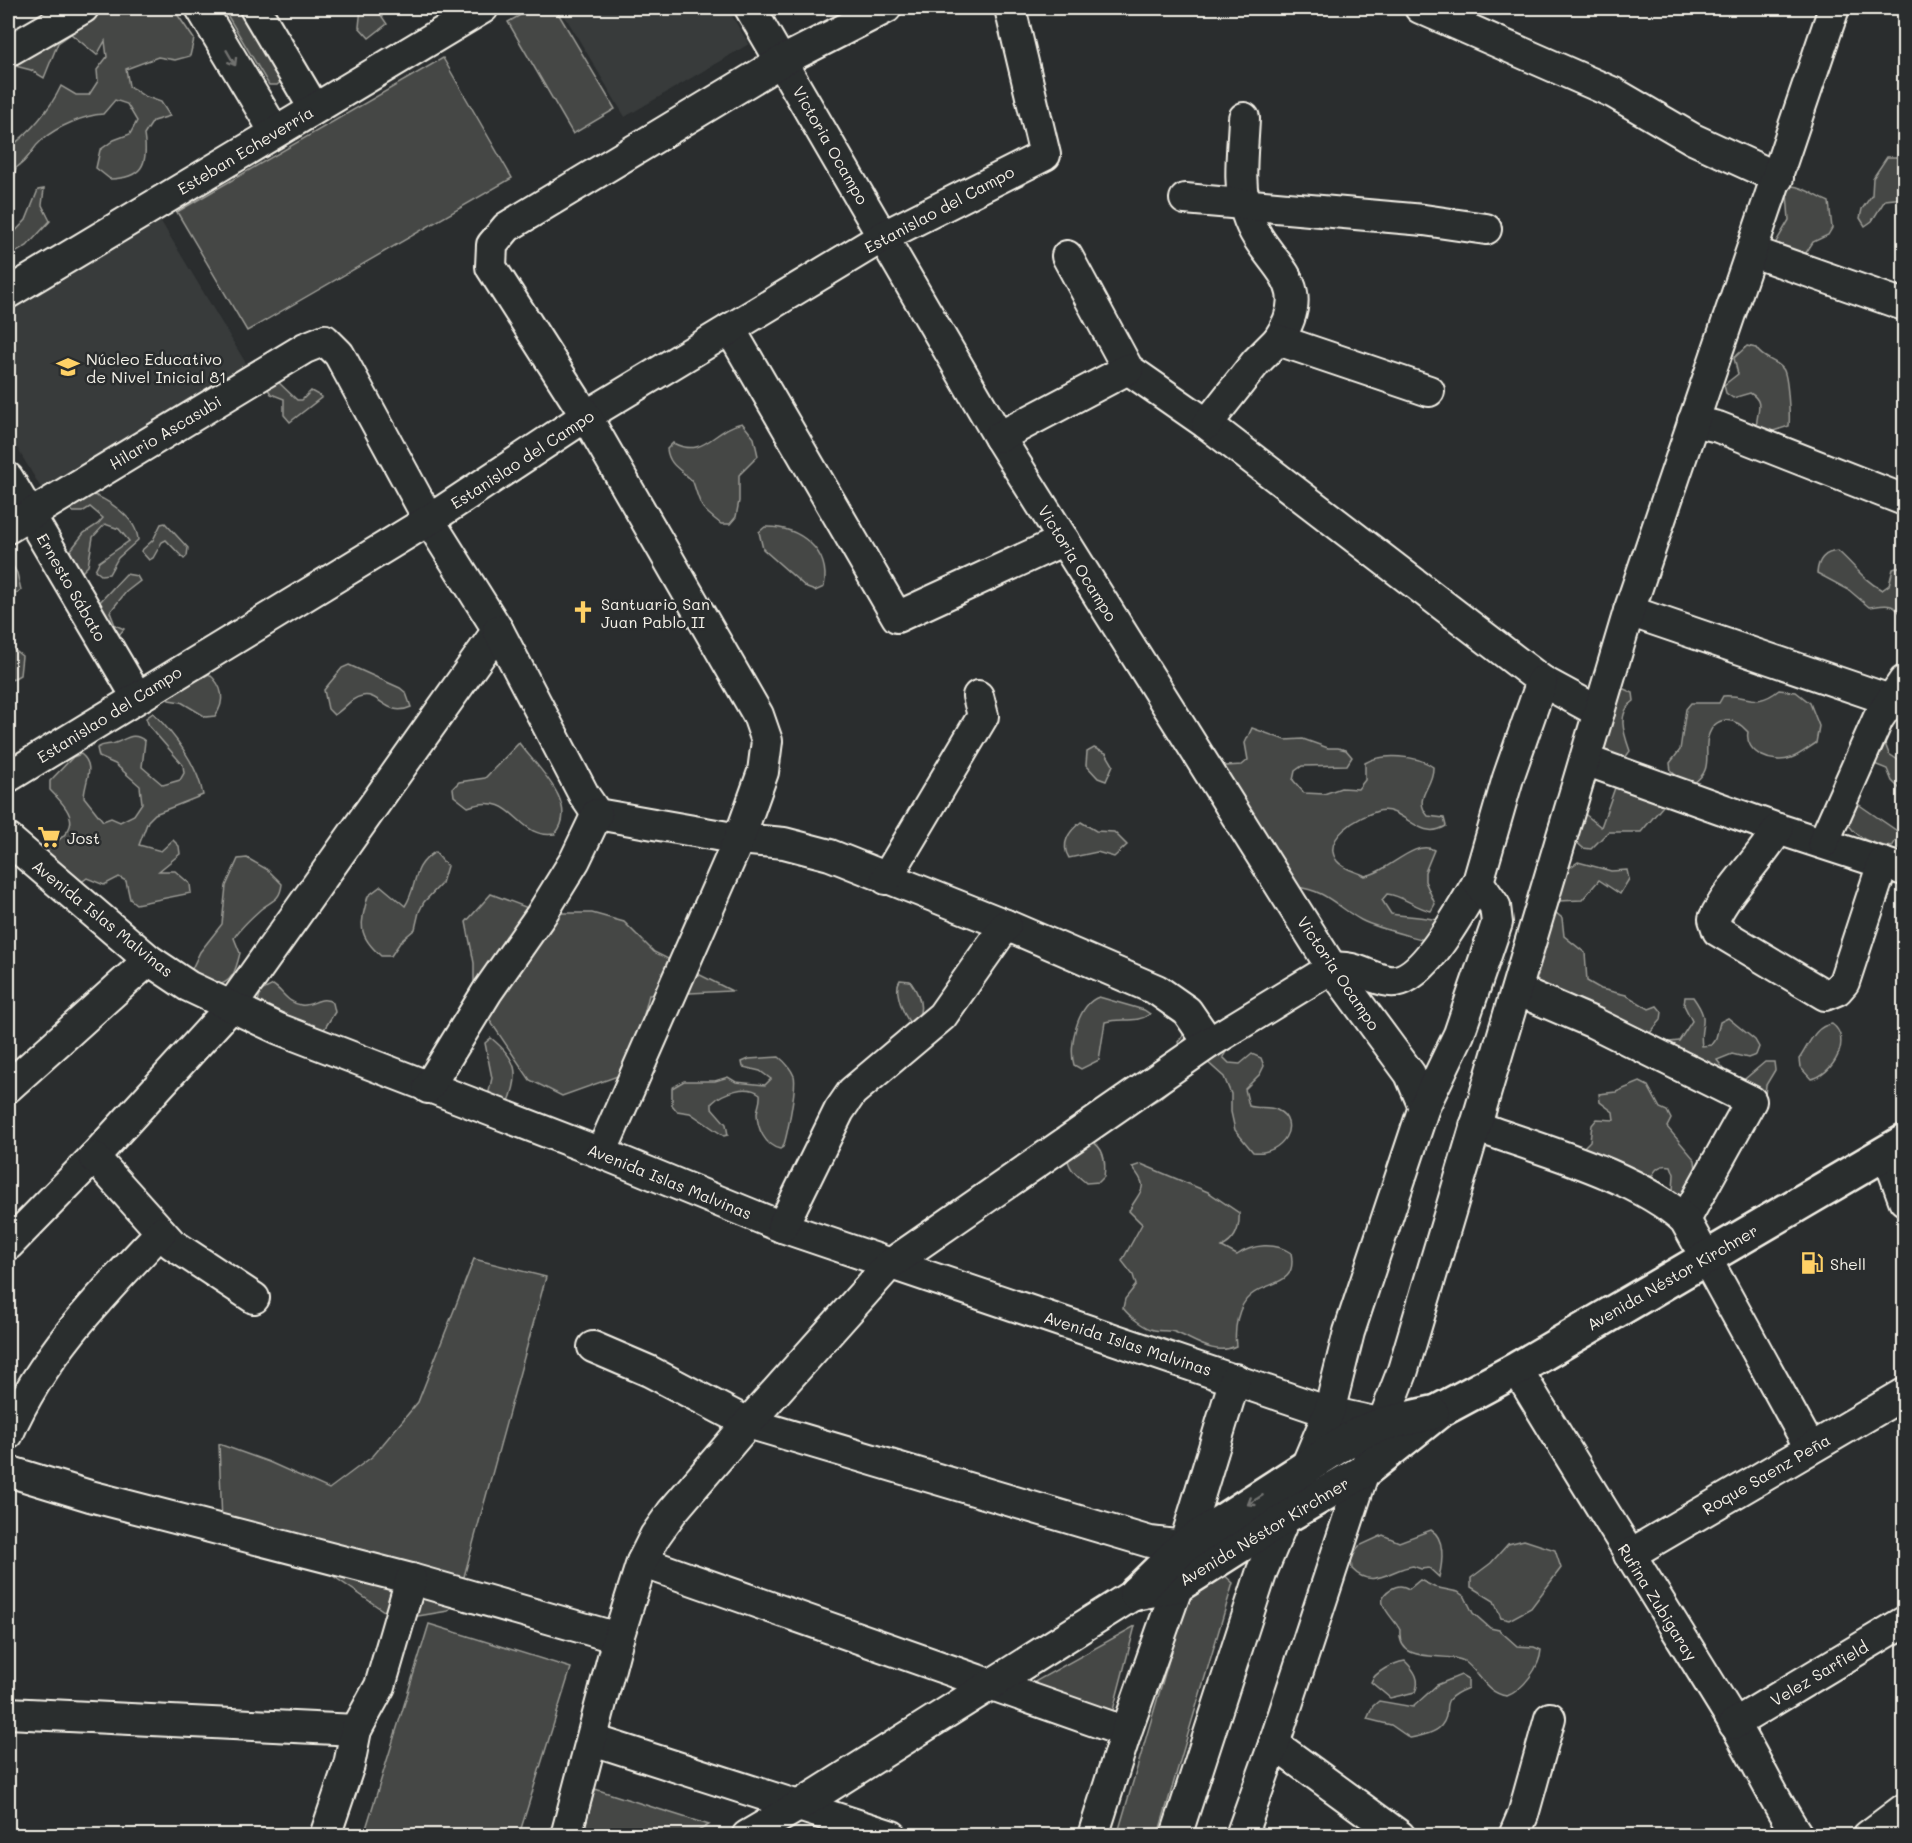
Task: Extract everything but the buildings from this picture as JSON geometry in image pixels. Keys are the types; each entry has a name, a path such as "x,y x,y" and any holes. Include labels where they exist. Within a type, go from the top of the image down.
{"main road":[{"name":"Avenida Néstor Kirchner","path":"1136,1593 1178,1585 1282,1518 1364,1472 1439,1411 1896,1148"},
{"name":"Avenida Néstor Kirchner","path":"1136,1593 1184,1546 1359,1433 1383,1424 1439,1411"}],"street":[{"path":"8,51 83,8"},
{"path":"201,8 275,132"},
{"path":"255,8 314,108"},
{"name":"Esteban Echeverría","path":"8,293 483,8"},
{"name":"Victoria Ocampo","path":"750,8 999,437 1332,968 1410,1074 1424,1107"},
{"path":"601,1153 739,839 763,772 767,741 758,715 586,416 491,267 492,245 507,227 782,61 886,8"},
{"name":"Estanislao del Campo","path":"8,777 429,520 586,416 884,236 1045,155 1010,8"},
{"path":"1420,8 1614,93 1693,139 1778,178"},
{"path":"1241,1836 1274,1744 1364,1472 1403,1370 1629,611 1693,420 1753,252 1834,8"},
{"path":"1208,424 1256,362 1278,340 1288,325 1294,307 1291,284 1264,246 1247,216 1242,194 1244,118"},
{"path":"1185,199 1424,220 1486,229"},
{"path":"1753,252 1905,305"},
{"path":"1067,256 1128,369 1208,424 1542,681 1599,712"},
{"path":"730,329 897,617 1064,540"},
{"name":"Hilario Ascasubi","path":"19,521 305,348 325,340 339,354 429,520"},
{"path":"1278,340 1429,391"},
{"path":"999,437 1128,369"},
{"path":"1693,420 1718,427 1905,500"},
{"name":"Ernesto Sábato","path":"8,478 19,521 137,697"},
{"path":"429,520 498,630 584,795 597,814 739,839 784,843 830,855 1156,990 1187,1011 1209,1043"},
{"path":"1629,611 1897,691 1878,719 1823,843"},
{"path":"8,1245 94,1157 230,1008 498,630"},
{"path":"566,1836 618,1638 642,1562 655,1536 672,1512 889,1265 1209,1043 1332,968 1348,966 1391,982 1413,975 1441,940 1478,882 1508,778 1542,681"},
{"path":"886,879 983,716 978,696"},
{"path":"1586,760 1778,829 1894,866 1844,982 1837,990 1825,995 1718,931 1714,919 1721,904 1768,847 1778,829"},
{"path":"428,1088 487,993 542,915 597,814"},
{"name":"Avenida Islas Malvinas","path":"8,839 149,960 188,986 230,1008 428,1088 601,1153 782,1227 1329,1412 1383,1424"},
{"path":"1176,1836 1262,1571 1282,1518 1329,1412 1349,1332 1424,1107 1459,1034 1497,923 1495,906 1478,882"},
{"path":"782,1227 838,1111 852,1092 942,1016 1006,926"},
{"path":"8,1087 149,960"},
{"path":"1517,990 1594,1023 1750,1101 1685,1220"},
{"path":"1475,1126 1622,1180 1653,1195 1685,1220 1810,1448"},
{"path":"1896,1148 1905,1200"},
{"path":"94,1157 172,1244 254,1298"},
{"path":"8,1434 51,1359 90,1307 161,1232"},
{"path":"592,1347 649,1371 748,1423 1150,1542 1184,1546"},
{"name":"Rufina Zubigaray","path":"1517,1368 1734,1724 1777,1805 1798,1836"},
{"path":"1093,1836 1125,1732 1178,1585 1184,1546 1235,1379"},
{"name":"Roque Saenz Peña","path":"1629,1555 1905,1394"},
{"path":"8,1471 90,1496 411,1579 618,1638"},
{"path":"642,1562 1125,1732"},
{"path":"325,1836 349,1765 356,1730 380,1686 411,1579"},
{"path":"747,1836 1136,1593"},
{"name":"Velez Sarfield","path":"1734,1724 1905,1622"},
{"path":"8,1713 356,1730"},
{"path":"1514,1836 1523,1815 1550,1718"},
{"path":"593,1740 892,1836"},
{"path":"1274,1744 1400,1836"},
{"path":"1868,1836 1905,1809"}],"shaded area":[{"path":"65,8 173,8 194,39 190,56 175,60 158,57 126,69 129,86 144,96 161,102 170,116 153,121 144,135 144,162 136,173 110,179 96,168 100,150 114,140 130,134 137,121 127,104 115,100 103,114 71,122 42,140 16,168 13,185 8,188 8,149 38,120 51,104 61,86 76,95 89,95 98,81 97,70 107,57 105,41 97,55 71,34 58,43 44,78 31,70 15,66 14,49"},
{"path":"223,8 244,8 286,77 277,85 269,85"},
{"path":"361,8 376,8 387,24 369,38 359,27"},
{"path":"533,8 555,8 615,109 573,134 508,22"},
{"path":"560,8 727,8 749,44 625,117"},
{"path":"443,58 512,178 247,331 177,212"},
{"path":"1887,157 1904,157 1904,198 1885,200 1872,221 1865,226 1860,218 1862,209 1872,195 1873,178"},
{"path":"1792,186 1806,190 1829,202 1832,228 1828,235 1813,242 1804,256 1779,251 1776,242 1789,220 1787,193"},
{"path":"44,189 42,205 50,221 27,246 8,257 8,239 26,220 38,190"},
{"path":"159,218 247,365 41,488 8,433 8,309"},
{"path":"1747,346 1756,348 1762,355 1783,369 1789,406 1789,426 1764,434 1757,430 1759,405 1755,397 1750,393 1733,398 1726,393 1724,385 1738,374 1734,358"},
{"path":"274,378 297,400 302,400 311,391 322,397 290,422 284,415 284,399 271,394 266,386"},
{"path":"742,423 754,438 758,456 739,475 739,501 736,517 730,524 721,524 702,506 693,482 673,464 667,449 673,443 684,447 701,445 732,426"},
{"path":"86,493 102,499 119,510 132,524 138,540 118,558 109,574 101,575 95,570 99,562 129,541 119,529 105,524 93,537 88,566 75,579 67,555 84,533 103,518 90,507 82,512 73,512 67,504"},
{"path":"165,523 188,548 184,559 166,540 149,560 141,551 153,540 161,524"},
{"path":"765,527 790,531 810,543 823,562 824,587 815,591 807,588 763,549 759,532"},
{"path":"1838,551 1864,577 1882,590 1889,585 1893,569 1904,565 1904,619 1893,607 1885,605 1869,607 1849,590 1817,573 1823,558 1829,553"},
{"path":"8,558 17,573 21,590 9,598 12,615 8,622"},
{"path":"126,574 137,576 140,581 126,592 110,612 115,625 124,629 119,635 110,636 98,604"},
{"path":"8,645 22,656 20,675 8,682"},
{"path":"349,665 400,688 406,693 411,707 403,710 396,709 374,698 362,696 354,699 334,715 328,709 324,690 342,668"},
{"path":"209,674 220,689 222,699 215,716 206,717 181,702 169,700 167,696"},
{"path":"1624,689 1633,693 1634,701 1628,706 1623,718 1630,751 1625,758 1616,758 1596,746 1616,691"},
{"path":"1779,690 1796,692 1810,703 1819,726 1816,743 1791,758 1776,760 1761,756 1750,746 1748,732 1743,727 1731,721 1720,721 1715,724 1708,737 1706,766 1703,774 1693,784 1685,783 1671,771 1670,763 1680,750 1686,709 1691,703 1719,703 1723,696 1758,700 1771,696"},
{"path":"153,713 169,730 191,761 203,795 155,814 148,821 139,845 161,851 173,840 179,846 180,854 159,871 175,871 190,884 191,893 136,904 130,899 126,881 119,877 104,885 87,878 80,883 44,850 63,836 71,823 66,809 50,790 50,781 73,757 81,754 89,768 84,797 103,821 111,818 120,822 134,815 142,803 140,786 115,764 99,757 97,748 136,736 145,741 142,767 163,785 180,780 184,773 183,765 149,726 146,718"},
{"path":"1252,728 1285,740 1303,739 1328,748 1346,750 1352,757 1347,765 1302,766 1295,771 1293,780 1304,793 1324,794 1341,788 1358,789 1365,780 1365,763 1380,758 1409,758 1433,767 1422,803 1428,816 1444,818 1446,826 1436,830 1427,830 1396,813 1378,811 1344,829 1334,844 1333,852 1337,861 1343,866 1365,876 1383,869 1410,852 1426,848 1434,850 1425,872 1425,881 1435,904 1431,911 1393,895 1387,894 1382,900 1391,914 1440,921 1456,930 1462,938 1455,943 1436,942 1393,931 1361,920 1315,891 1296,887 1225,775 1225,766 1242,765 1248,760 1245,743"},
{"path":"1883,738 1889,754 1904,764 1904,793 1892,781 1887,769 1872,763"},
{"path":"519,743 545,774 560,799 563,811 562,823 555,834 542,834 531,830 507,810 497,805 484,804 468,807 454,796 453,788 459,782 485,778"},
{"path":"1094,748 1106,753 1113,765 1106,781 1098,778 1086,765 1087,752"},
{"path":"1616,785 1664,797 1663,806 1641,832 1608,832 1591,849 1583,848 1571,837 1581,811 1601,827"},
{"path":"1858,804 1900,833 1892,847 1865,839 1849,826 1845,819 1849,805"},
{"path":"1081,822 1096,831 1114,832 1127,845 1114,857 1097,852 1069,858 1065,848 1067,838"},
{"path":"435,852 447,866 442,883 424,902 415,929 401,941 391,956 381,956 368,942 362,929 368,896 381,886 405,906 418,870"},
{"path":"247,858 268,870 282,884 281,890 275,900 246,923 234,938 240,953 233,975 226,982 214,986 191,971 200,952 222,924 226,886 238,859"},
{"path":"1578,862 1611,871 1627,870 1629,879 1620,894 1599,880 1582,900 1558,901 1547,889 1557,876"},
{"path":"491,894 541,913 592,913 624,922 654,952 732,991 649,995 629,1072 562,1096 530,1080 474,997 474,963 466,922"},
{"path":"1555,912 1562,918 1564,936 1585,953 1587,981 1601,989 1626,995 1649,1009 1657,1006 1662,1012 1661,1020 1644,1040 1542,997 1522,963 1547,914"},
{"path":"900,980 910,981 919,998 921,1009 917,1020 912,1025 900,1003 898,984"},
{"path":"273,985 296,1004 305,1005 321,1000 333,1003 335,1012 323,1031 256,1009 261,991"},
{"path":"1099,997 1144,1010 1150,1014 1134,1020 1105,1022 1099,1060 1081,1069 1074,1065 1072,1057 1076,1026 1085,1008"},
{"path":"1685,997 1693,997 1702,1013 1702,1046 1711,1045 1716,1038 1720,1022 1728,1018 1755,1040 1759,1047 1756,1055 1748,1058 1732,1054 1717,1060 1732,1080 1664,1048 1670,1042 1679,1041 1692,1021 1684,1005"},
{"path":"1832,1024 1841,1038 1838,1056 1827,1071 1811,1079 1800,1067 1799,1059 1816,1032"},
{"path":"1183,1035 1225,1040 1227,1050 1223,1057 1229,1063 1240,1064 1252,1054 1261,1058 1264,1066 1260,1074 1245,1089 1249,1106 1274,1109 1284,1115 1288,1122 1288,1130 1280,1144 1264,1152 1253,1152 1235,1130 1231,1112 1231,1094 1224,1077 1205,1060 1159,1099 1150,1104 1142,1102 1180,1050 1178,1042"},
{"path":"491,1038 506,1053 514,1067 514,1084 508,1104 488,1096 492,1078 485,1043"},
{"path":"779,1057 791,1071 795,1081 787,1133 783,1147 780,1149 770,1144 760,1130 757,1113 760,1094 755,1091 735,1091 712,1103 712,1108 726,1124 728,1135 724,1136 690,1113 677,1111 672,1105 672,1088 684,1081 715,1081 728,1077 736,1082 765,1085 771,1079 760,1071 743,1067 742,1062 749,1059"},
{"path":"1765,1062 1774,1062 1775,1070 1766,1085 1764,1106 1739,1084"},
{"path":"1640,1082 1648,1086 1660,1108 1667,1111 1671,1119 1667,1127 1695,1160 1694,1182 1685,1194 1680,1196 1673,1191 1674,1174 1671,1166 1658,1168 1650,1180 1578,1153 1590,1141 1592,1125 1597,1119 1614,1120 1613,1112 1600,1102 1599,1094 1616,1092"},
{"path":"1091,1141 1096,1144 1104,1156 1104,1177 1099,1182 1086,1183 1071,1168 1068,1156"},
{"path":"1141,1164 1208,1192 1239,1213 1236,1233 1231,1241 1222,1247 1237,1255 1250,1248 1264,1246 1278,1247 1291,1253 1292,1264 1286,1277 1251,1295 1242,1305 1236,1326 1236,1346 1228,1349 1213,1348 1174,1332 1150,1329 1129,1315 1123,1308 1125,1299 1136,1285 1133,1275 1122,1261 1142,1224 1129,1211 1142,1189 1141,1180 1132,1167"},
{"path":"474,1259 546,1277 459,1595 448,1611 418,1616 384,1611 269,1532 222,1523 219,1444 269,1462 329,1489 373,1456 418,1402"},
{"path":"1431,1530 1439,1538 1441,1544 1439,1577 1429,1568 1421,1569 1413,1566 1375,1578 1367,1578 1352,1569 1351,1560 1359,1546 1383,1535 1399,1542"},
{"path":"1524,1540 1555,1550 1561,1568 1531,1608 1509,1620 1501,1618 1494,1601 1471,1587 1471,1578 1491,1563 1508,1544"},
{"path":"1222,1573 1233,1583 1158,1835 1117,1836 1189,1592"},
{"path":"1420,1580 1434,1587 1458,1592 1465,1597 1473,1613 1490,1628 1499,1630 1517,1646 1534,1647 1541,1650 1538,1664 1519,1689 1507,1696 1499,1694 1488,1687 1464,1661 1456,1658 1424,1656 1406,1649 1401,1642 1400,1630 1385,1609 1383,1599 1385,1594 1393,1588 1400,1586 1409,1589"},
{"path":"429,1624 571,1668 519,1835 364,1835"},
{"path":"1135,1626 1112,1714 1029,1685"},
{"path":"1405,1661 1416,1676 1415,1692 1390,1698 1371,1682 1385,1668"},
{"path":"1461,1675 1468,1679 1468,1688 1451,1697 1445,1720 1434,1731 1410,1738 1391,1725 1367,1719 1373,1706 1379,1701 1413,1707 1437,1685"},
{"path":"595,1789 709,1825 691,1835 582,1835"}],"place":[{"name":"Núcleo Educativo de Nivel Inicial 81","path":"68,367"},
{"name":"Santuario San Juan Pablo II","path":"583,612"},
{"name":"Jost","path":"49,837"},
{"name":"Shell","path":"1812,1263"}]}
